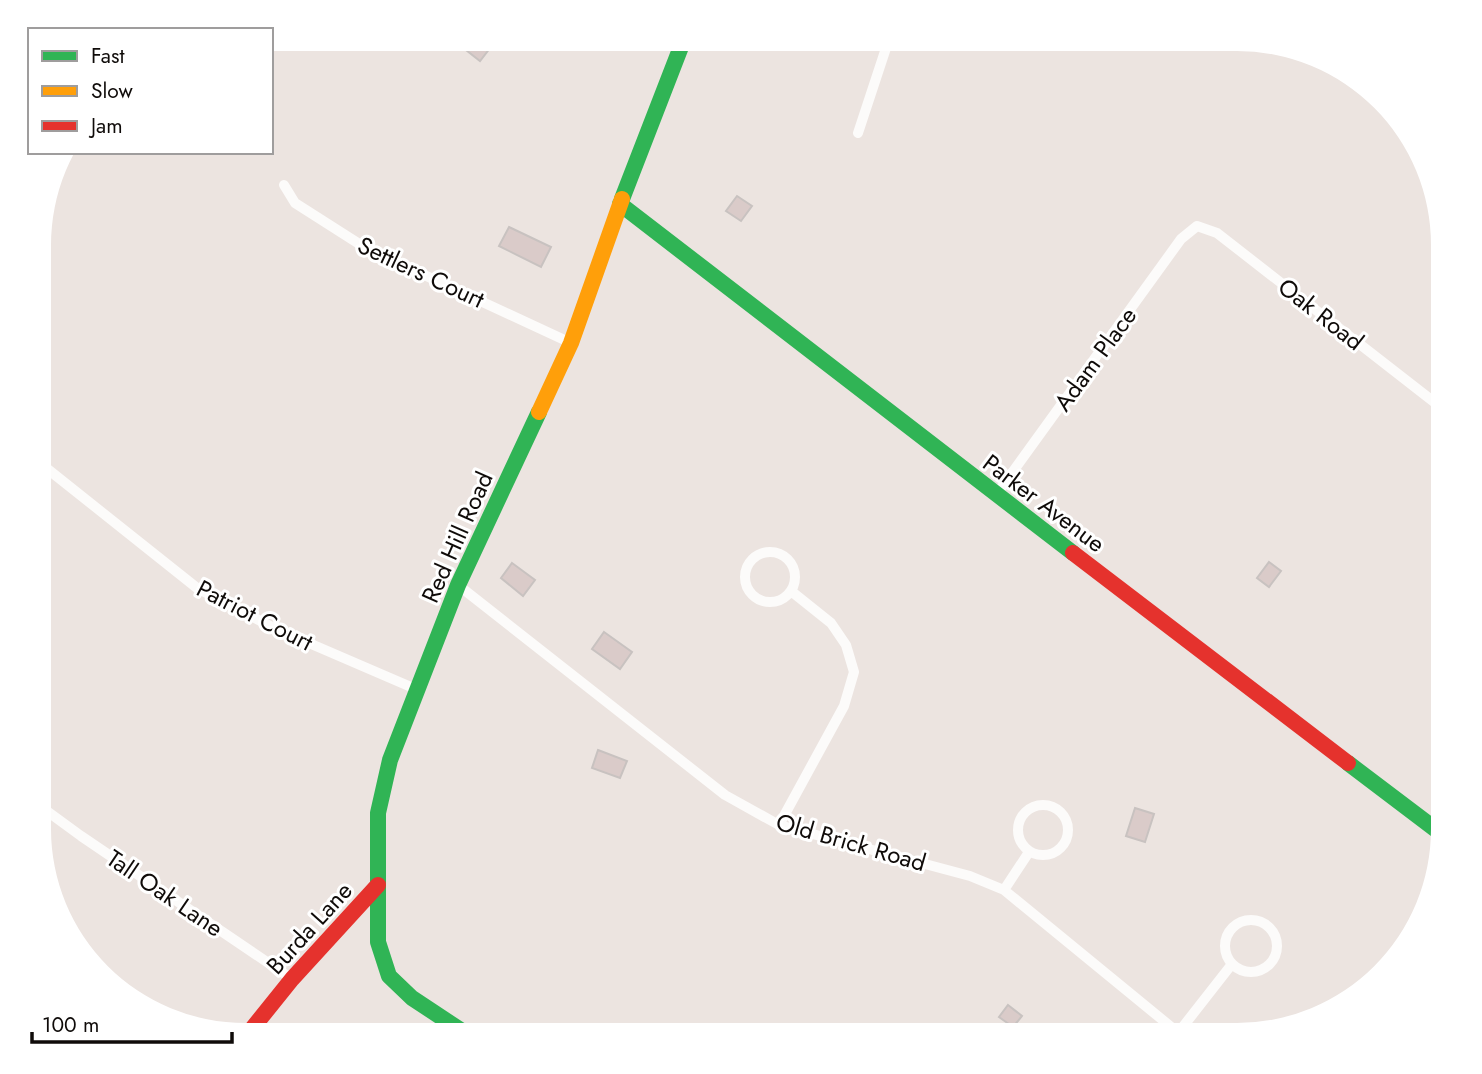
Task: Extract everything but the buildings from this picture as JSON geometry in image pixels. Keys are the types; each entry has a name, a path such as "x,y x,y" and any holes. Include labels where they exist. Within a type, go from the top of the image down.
{"street":[{"name":"Red Hill Road","path":"450,1023 412,998 389,976 378,942 378,813 390,760 458,585 571,343 620,204 679,51"},
{"path":"858,133 884,51"},
{"name":"Settlers Court","path":"284,184 295,203 364,247 571,343"},
{"name":"Parker Avenue","path":"620,204 996,495 1431,826"},
{"name":"Adam Place","path":"996,495 1181,239 1197,226"},
{"name":"Oak Road","path":"1197,226 1217,233 1431,400"},
{"name":"Patriot Court","path":"51,472 197,588 274,628 418,690"},
{"path":"774,552 782,555 789,561 795,575 791,591 775,602 758,599 746,584 748,566 760,554 774,552"},
{"name":"Old Brick Road","path":"458,585 725,795 779,825 970,876 1004,890 1167,1023"},
{"path":"779,825 844,706 854,672 846,645 831,623 791,591"},
{"path":"1037,805 1058,810 1068,825 1067,839 1063,847 1050,855 1041,856 1029,852 1018,838 1018,823 1022,815 1037,805"},
{"name":"Tall Oak Lane","path":"51,814 292,979"},
{"path":"1004,890 1029,852"},
{"name":"Burda Lane","path":"257,1023 292,979 378,885"},
{"path":"1252,920 1268,927 1276,942 1276,951 1268,965 1253,972 1244,971 1232,964 1225,948 1226,939 1234,926 1252,920"},
{"path":"1188,1023 1232,964"}],"traffic: fast":[{"path":"622,199 679,51"},
{"path":"620,204 1073,553"},
{"path":"450,1023 412,998 389,976 378,942 378,813 390,760 458,585 539,412"},
{"path":"1348,763 1431,826"}],"traffic: slow":[{"path":"539,412 571,343 622,199"}],"traffic: jam":[{"path":"1073,553 1348,763"},
{"path":"257,1023 292,979 378,885"}]}
